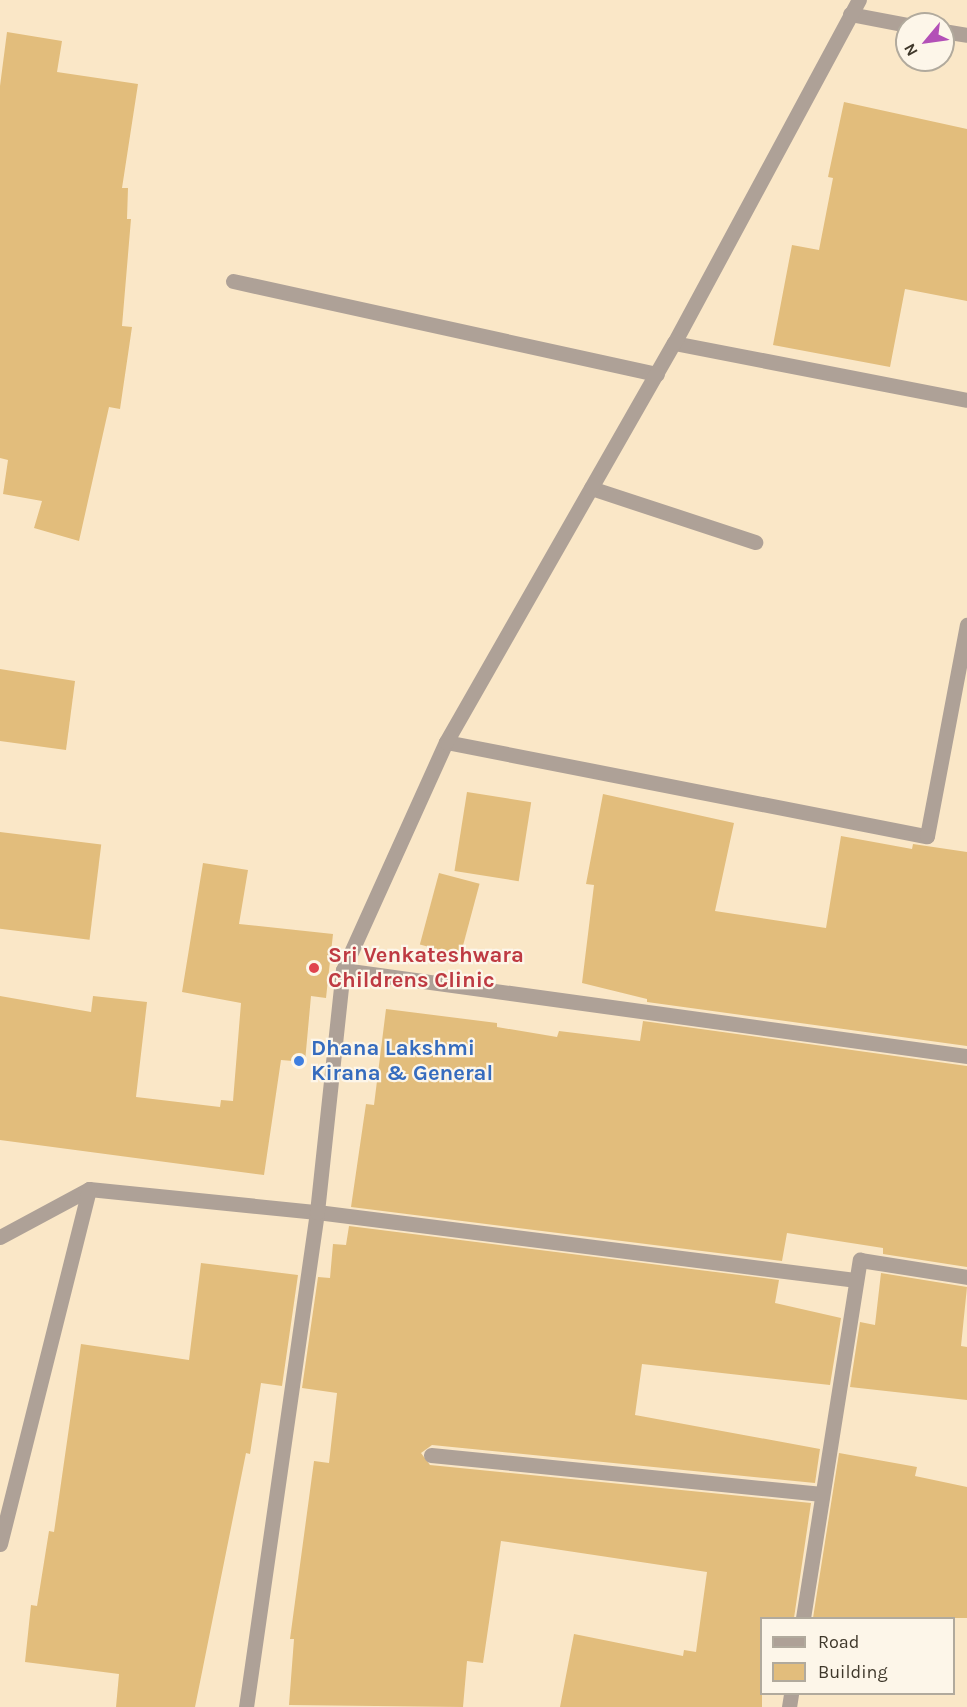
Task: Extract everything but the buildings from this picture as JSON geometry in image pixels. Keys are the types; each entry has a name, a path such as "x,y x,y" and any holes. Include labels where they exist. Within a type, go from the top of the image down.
{"street":[{"path":"246,1707 317,1212 343,970 446,742 657,374 859,0"},
{"path":"850,14 895,22"},
{"path":"233,280 657,374"},
{"path":"674,343 967,400"},
{"path":"591,488 754,542"},
{"path":"446,742 927,836 967,625"},
{"path":"343,970 967,1056"},
{"path":"0,1544 89,1189"},
{"path":"0,1237 89,1189 317,1212 855,1280"},
{"path":"803,1617 860,1260 967,1277"},
{"path":"430,1455 822,1494"}],"place":[{"name":"Sri Venkateshwara Childrens Clinic","path":"314,968"},
{"name":"Dhana Lakshmi Kirana & General","path":"299,1061"}]}
